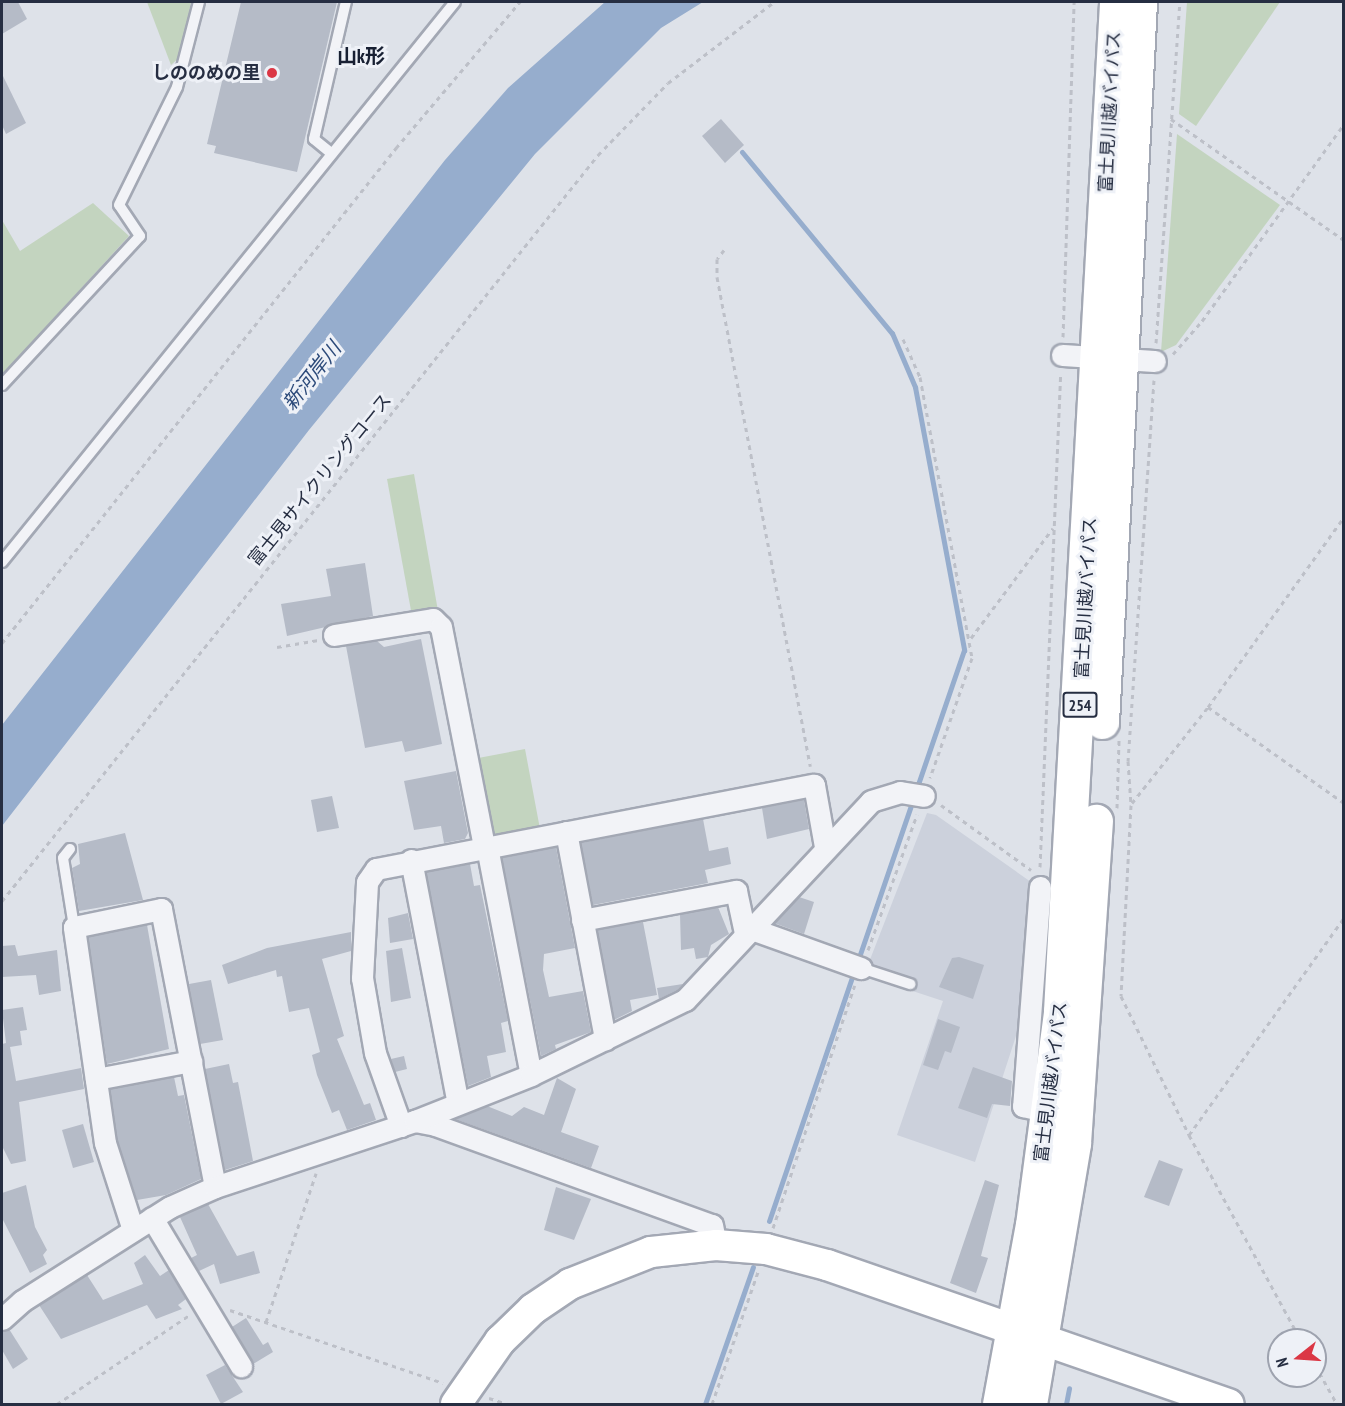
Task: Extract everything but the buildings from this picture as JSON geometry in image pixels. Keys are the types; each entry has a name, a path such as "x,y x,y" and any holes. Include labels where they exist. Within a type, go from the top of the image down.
{"highway":[{"name":"富士見川越バイパス","path":"999,1404 1029,1334 1069,1184 1078,1084 1110,356 1116,2"},
{"name":"富士見川越バイパス","path":"1030,1404 1029,1334 1140,2"}],"street":[{"path":"1062,354 1110,356 1155,364"},
{"path":"334,635 432,619 441,627 531,1075"},
{"path":"408,1124 375,1053 362,978 367,882 376,869 411,860 814,785 825,847"},
{"path":"2,1319 21,1301 152,1218 215,1187 408,1124 531,1075 686,1000 825,847 871,801 917,794"},
{"path":"566,832 605,1039"},
{"path":"411,860 458,1104"},
{"path":"1040,887 1023,1106 1049,1112"},
{"path":"582,920 736,891 747,931"},
{"path":"133,1230 105,1143 74,927 161,909 215,1187"},
{"path":"747,931 855,966"},
{"path":"96,1078 191,1061"},
{"path":"408,1124 435,1125 712,1225 716,1245"},
{"path":"152,1218 241,1366"},
{"path":"464,1396 473,1374 500,1341 533,1309 570,1284 651,1252 716,1245 766,1249 1029,1334 1228,1404"}],"lane":[{"path":"2,385 140,236 119,205 177,87 199,2"},
{"path":"331,153 314,139 346,2"},
{"path":"2,562 227,288 331,153 455,2"},
{"path":"70,849 63,858 74,927"},
{"path":"855,966 910,984"}],"path":[{"path":"2,643 411,129 520,2"},
{"name":"富士見サイクリングコース","path":"2,901 538,227 598,155 668,83 774,2"},
{"path":"1040,887 1074,2"},
{"path":"1180,2 1128,762 1131,805 1120,996 1189,1135 1294,1328"},
{"path":"1172,119 1344,240"},
{"path":"1155,364 1177,351 1202,321 1344,124"},
{"path":"724,250 717,259 717,277 814,785"},
{"path":"712,1404 766,1249 855,966 917,794 972,658 971,640 920,377 903,339"},
{"path":"1131,805 1208,707 1344,517"},
{"path":"971,640 1054,526"},
{"path":"277,647 334,635"},
{"path":"1208,707 1344,803"},
{"path":"917,794 1032,871 1040,887"},
{"path":"1189,1135 1344,918"},
{"path":"266,1322 323,1151"},
{"path":"57,1404 203,1303 266,1322 464,1396 507,1404"},
{"path":"1327,1386 1337,1404"}],"shaded area":[{"path":"927,813 936,815 1031,882 1027,1002 975,1162 897,1135 943,1001 864,975"}],"green space":[{"path":"147,2 191,2 181,56 171,65"},
{"path":"1187,2 1280,2 1196,126 1179,114"},
{"path":"1177,134 1280,205 1176,345 1161,352"},
{"path":"93,203 129,236 2,375 2,220 20,251"},
{"path":"414,474 438,611 412,616 387,479"},
{"path":"525,749 540,829 488,839 473,759"}],"water":[{"name":"新河岸川","path":"605,2 703,2 661,28 535,154 309,430 2,826 2,725 445,160 508,88"}],"waterway":[{"path":"742,152 892,333 915,387 964,650 916,790"},
{"path":"857,963 913,799"},
{"path":"769,1221 854,972"},
{"path":"705,1404 753,1267"},
{"path":"1066,1404 1069,1388"}],"place":[{"name":"しののめの里","path":"272,73"}],"district":[{"name":"山k形","path":"361,56"}]}
